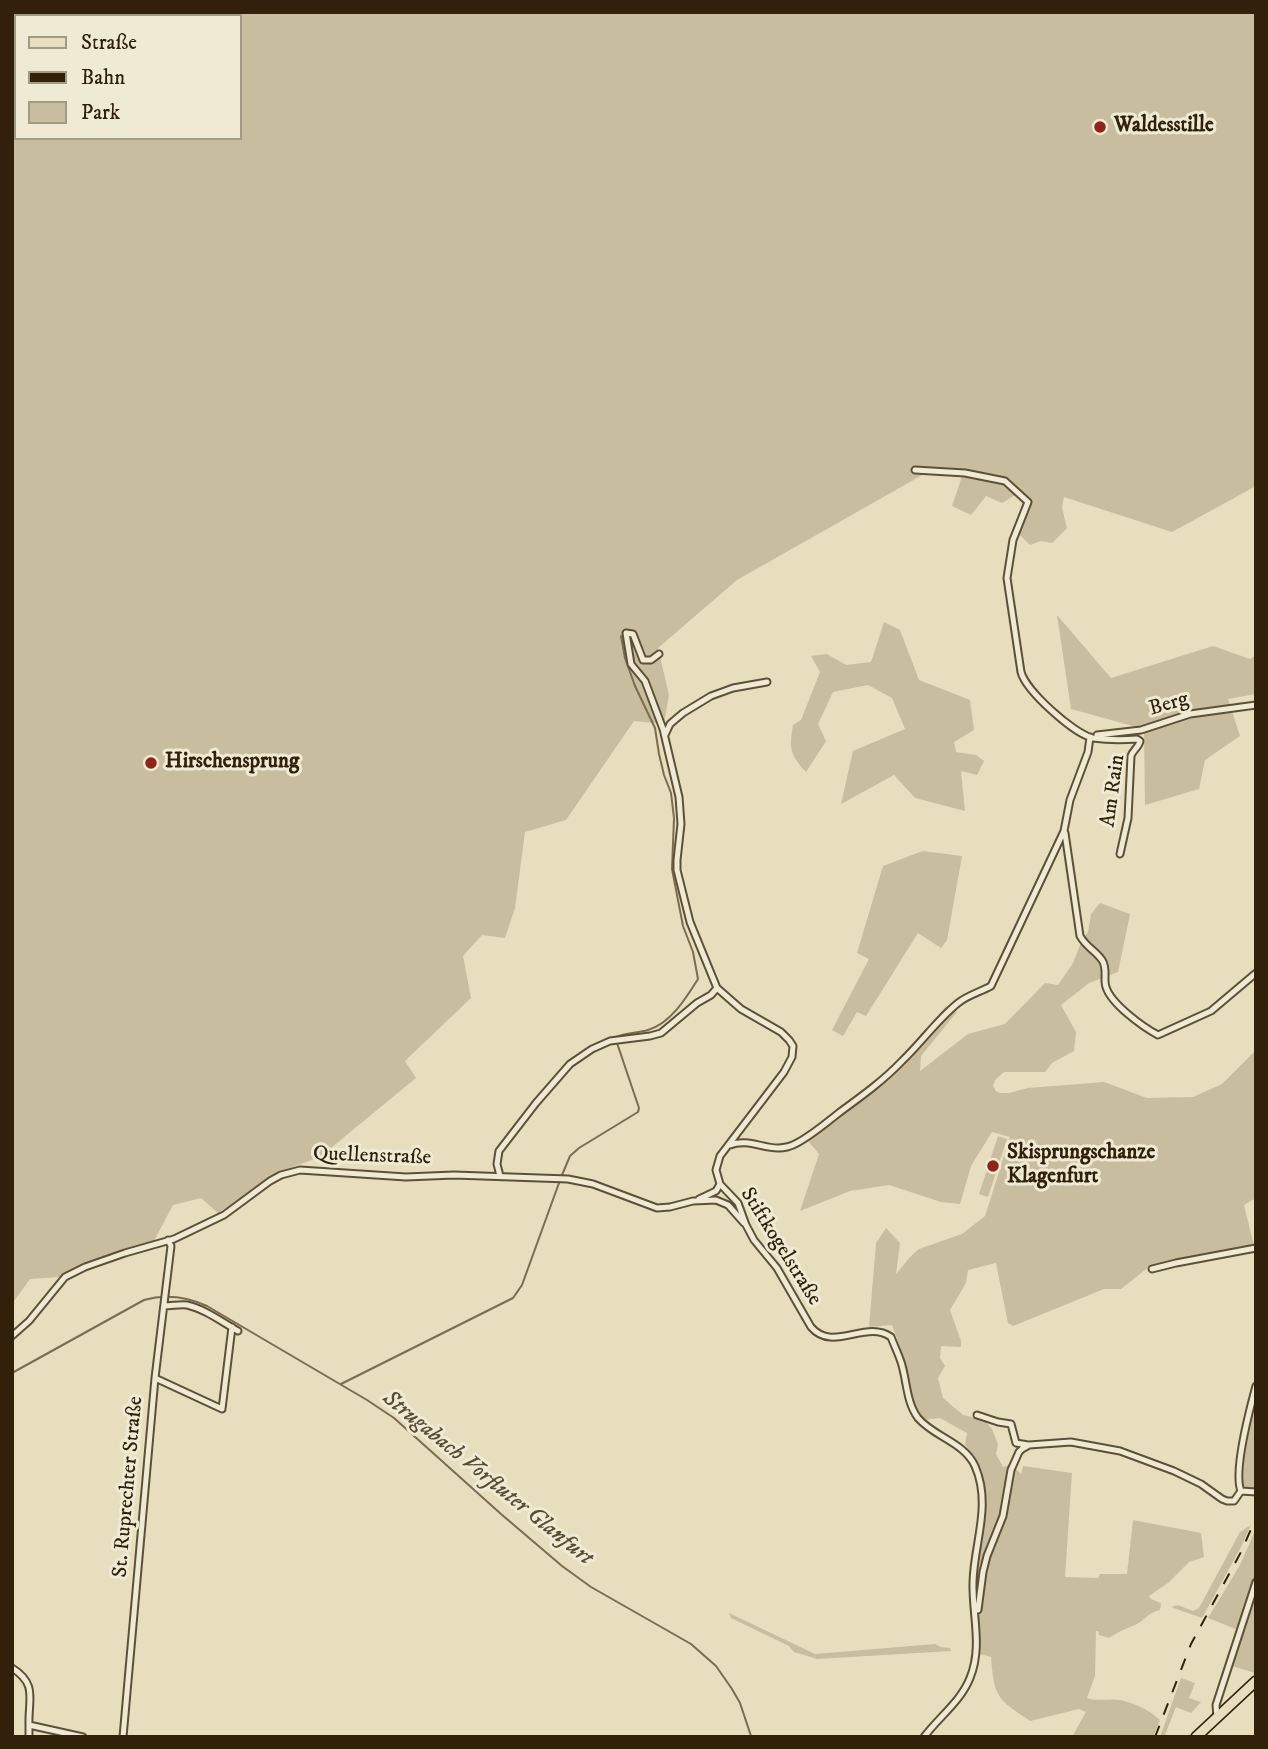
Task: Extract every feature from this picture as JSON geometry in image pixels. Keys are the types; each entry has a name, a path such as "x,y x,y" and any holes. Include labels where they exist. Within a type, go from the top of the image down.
{"main road":[{"path":"1196,1737 1256,1681"}],"street":[{"path":"727,1147 742,1142 784,1148 810,1136 901,1063 955,1005 967,996 991,986 1064,831 1070,800 1088,752 1090,737 1042,702 1027,685 1021,672 1007,578 1013,540 1028,502 1005,481 965,473 915,470"},
{"path":"659,654 651,660 643,660 633,634 626,632 631,664 645,681 665,735 681,810 677,860 681,892 690,922 717,988 724,996 781,1032 793,1049 792,1057 780,1078 727,1147"},
{"path":"665,735 670,724 711,696 733,688 766,682"},
{"name":"Berg","path":"1090,737 1141,730 1190,714 1256,705"},
{"name":"Am Rain","path":"1090,737 1140,741 1131,756 1128,817 1120,855"},
{"path":"1064,831 1080,936 1105,966 1105,986 1111,997 1136,1021 1158,1035 1211,1011 1256,973"},
{"path":"500,1176 497,1164 499,1151 570,1064 610,1041 661,1033 717,988"},
{"path":"711,995 724,996"},
{"name":"Stiftkogelstraße","path":"727,1147 717,1163 716,1174 720,1184 738,1203 757,1245 777,1268 811,1327 821,1336 835,1337 873,1331 891,1337 911,1403 919,1419 963,1451 975,1465 980,1480 983,1516 973,1582 977,1651 966,1688 924,1737"},
{"name":"Quellenstraße","path":"12,1336 29,1321 65,1277 125,1252 174,1239 224,1215 270,1181 300,1170 406,1177 454,1175 568,1179 593,1184 657,1208 712,1199 733,1209 746,1225"},
{"name":"Quellenstraße","path":"693,1201 716,1191 720,1184"},
{"name":"St. Ruprechter Straße","path":"123,1737 155,1378 171,1246 168,1240"},
{"path":"1152,1269 1256,1248"},
{"path":"155,1378 222,1409 235,1329 193,1307 164,1304"},
{"path":"1241,1491 1238,1480 1243,1444 1256,1386"},
{"path":"977,1415 1011,1424 1019,1452"},
{"path":"1016,1443 1029,1445 1071,1442 1120,1451 1174,1471 1201,1484 1227,1502 1234,1501 1241,1491"},
{"path":"976,1620 987,1556 1003,1516 1012,1470 1019,1452 1029,1445"},
{"path":"1241,1491 1256,1492"},
{"path":"1217,1717 1216,1705 1256,1582"},
{"path":"12,1668 23,1676 30,1688 29,1737"},
{"path":"29,1726 83,1737"}],"green space":[{"path":"12,12 1256,12 1256,486 1172,532 1064,497 1062,508 1067,528 1052,543 1041,541 1030,545 1017,532 1030,503 1020,492 1002,503 986,496 971,515 952,506 961,479 961,470 936,471 924,474 737,580 658,648 669,695 664,724 634,721 566,820 525,832 515,908 505,938 482,935 463,956 471,998 405,1061 416,1078 320,1157 287,1169 218,1213 201,1198 173,1205 154,1241 60,1277 30,1279 12,1304"},
{"path":"1057,615 1111,678 1213,646 1250,659 1256,655 1256,694 1228,699 1240,736 1205,760 1199,789 1145,805 1144,729 1071,709"},
{"path":"884,622 900,630 919,680 970,700 974,730 954,742 956,752 976,755 984,761 977,775 961,771 965,811 915,798 894,775 841,804 853,751 905,729 892,698 868,685 833,692 818,724 826,741 806,772 794,756 791,745 793,725 801,720 820,672 811,656 827,654 846,665 871,662"},
{"path":"923,851 962,856 947,940 941,948 918,933 866,1016 857,1012 843,1036 832,1030 869,959 857,953 883,866"},
{"path":"1100,903 1130,914 1118,972 1089,983 1061,1005 1076,1032 1074,1051 1052,1063 1045,1072 1004,1072 995,1080 993,1086 1000,1093 1009,1093 1028,1088 1104,1082 1147,1098 1193,1097 1222,1084 1256,1050 1256,1198 1244,1205 1254,1246 1150,1266 1121,1289 1104,1289 1013,1326 1008,1323 996,1263 968,1270 966,1283 950,1310 961,1347 941,1346 940,1358 945,1366 938,1378 943,1398 963,1415 984,1420 992,1429 998,1444 996,1454 1003,1467 1011,1464 1021,1474 1023,1466 1072,1473 1065,1577 1098,1578 1100,1574 1127,1574 1133,1520 1201,1533 1204,1557 1189,1562 1168,1583 1149,1596 1161,1603 1160,1610 1109,1638 1096,1631 1095,1676 1087,1698 1120,1700 1146,1710 1160,1720 1153,1737 1072,1737 1086,1712 1079,1709 1030,1721 999,1696 991,1657 980,1654 976,1580 985,1517 979,1465 965,1444 967,1433 940,1418 923,1420 914,1405 905,1362 892,1325 869,1327 876,1243 886,1228 900,1243 896,1274 919,1249 962,1234 985,1216 1010,1137 992,1132 971,1166 960,1204 941,1202 889,1185 850,1191 800,1211 819,1154 804,1136 895,1066 946,1006 957,1012 921,1056 920,1071 968,1034 1005,1024 1045,983 1058,985 1073,963 1088,932 1091,914"},
{"name":"Skisprungschanze Klagenfurt","path":"998,1136 1007,1139 988,1197 979,1194"},
{"path":"1256,1393 1256,1491 1244,1485 1240,1478"},
{"path":"1251,1525 1202,1618 1171,1607 1178,1605 1193,1611 1199,1608 1240,1532"},
{"path":"1254,1533 1256,1575 1238,1630 1208,1618 1240,1565"},
{"path":"1256,1596 1255,1673 1232,1666"},
{"path":"729,1613 815,1654 935,1644 950,1648 951,1651 817,1659 794,1652 789,1646 731,1618"},
{"path":"1181,1678 1195,1683 1189,1698 1201,1702 1191,1713 1176,1707 1165,1735 1168,1737 1160,1737"}],"waterway":[{"path":"616,1037 648,1030 664,1022 677,1009 698,979 693,952 683,926 672,869 674,818 671,793 664,775 655,728 635,686 621,636"},
{"path":"562,1175 570,1156 579,1148 638,1112 639,1108 617,1043"},
{"path":"341,1384 513,1298 522,1285 559,1183"},
{"name":"Strugabach Vorfluter Glanfurt","path":"12,1373 144,1300 176,1297 207,1306 394,1418 562,1566 591,1587 691,1644 716,1666 732,1689 740,1703 751,1736"}],"railway":[{"path":"1155,1737 1191,1644 1241,1552 1256,1518"}],"place":[{"name":"Waldesstille","path":"1100,127"},
{"name":"Hirschensprung","path":"151,763"},
{"name":"Skisprungschanze Klagenfurt","path":"993,1166"}]}
